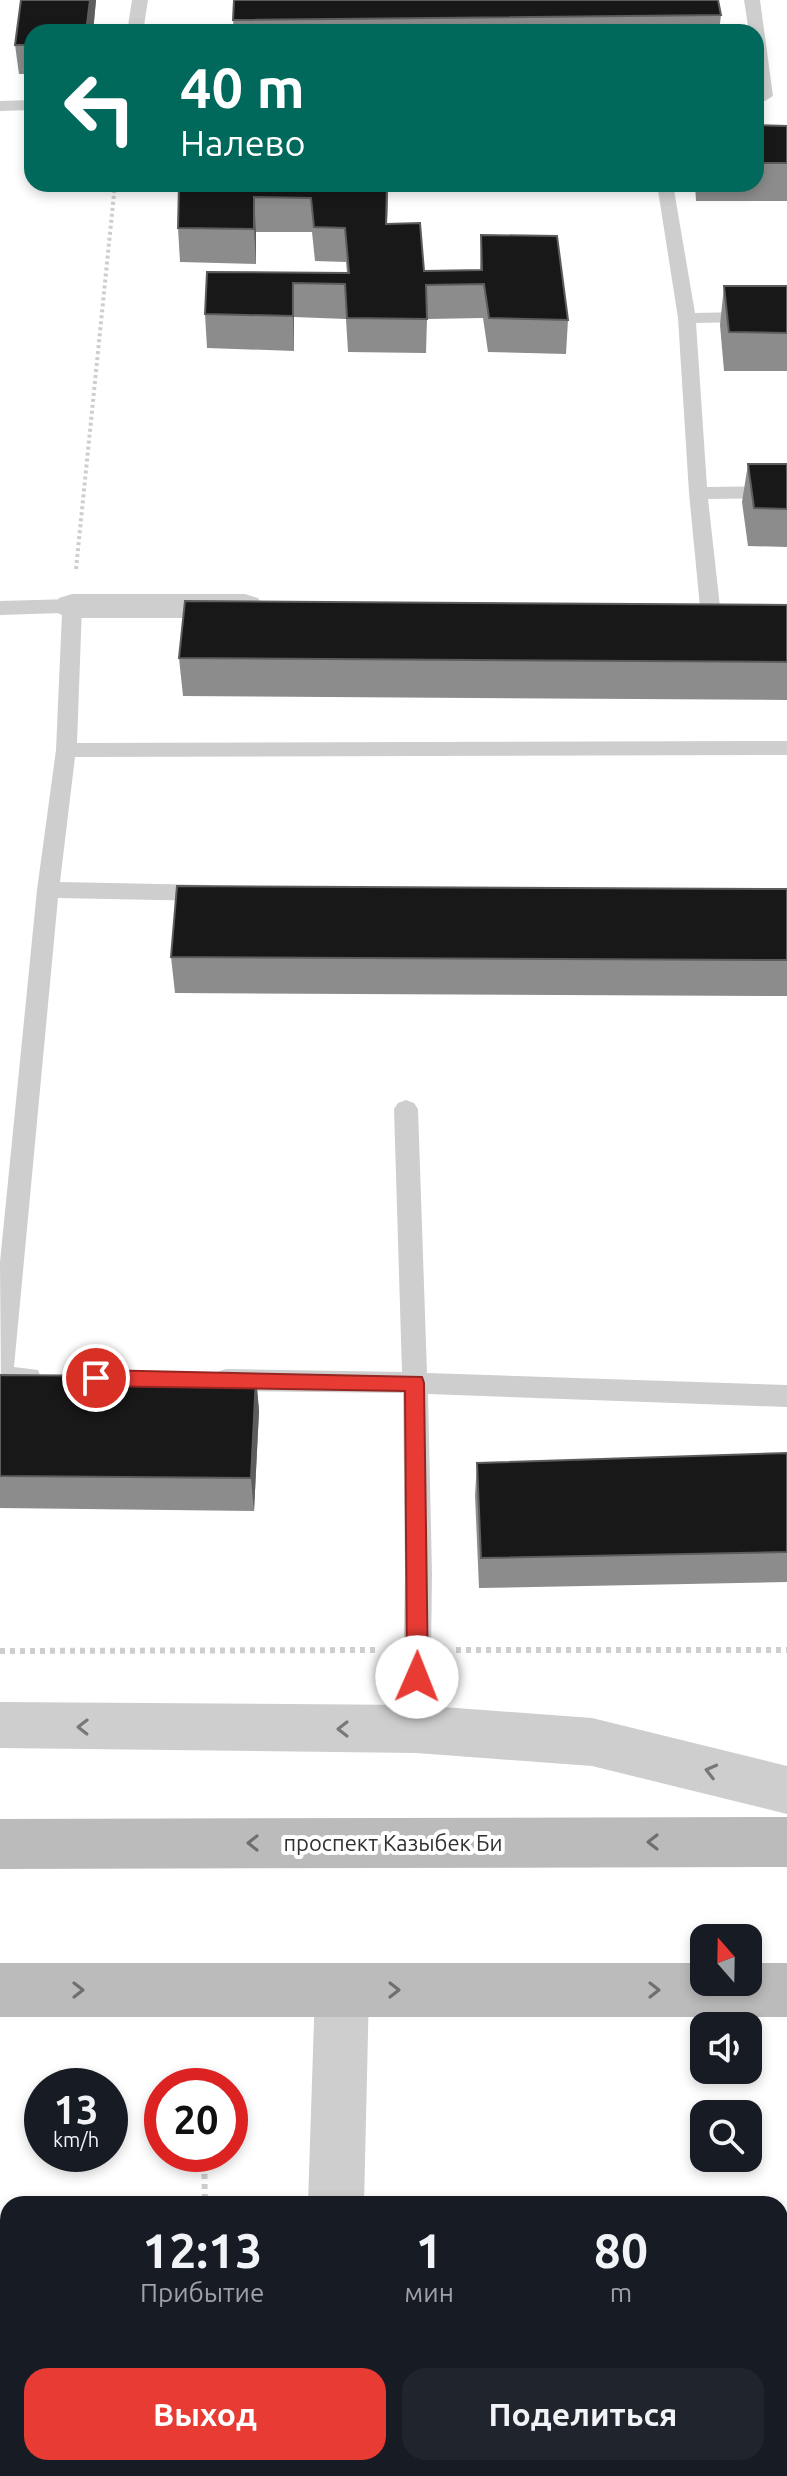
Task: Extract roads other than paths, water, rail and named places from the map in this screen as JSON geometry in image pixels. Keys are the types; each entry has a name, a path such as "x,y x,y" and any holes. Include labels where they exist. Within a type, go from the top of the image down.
{"street":[{"path":"72,606 279,606"},
{"path":"0,1725 416,1729 592,1742 787,1790"},
{"name":"проспект Казыбек Би","path":"0,1844 787,1842"},
{"path":"0,1990 787,1990"},
{"path":"336,2196 342,1990"}],"lane":[{"path":"136,24 140,0"},
{"path":"752,0 754,24"},
{"path":"764,97 787,94"},
{"path":"0,106 24,105"},
{"path":"666,192 687,318 698,493 710,607"},
{"path":"687,318 787,316"},
{"path":"698,493 787,492"},
{"path":"0,608 72,606 66,750 48,890 0,1377 49,1378"},
{"path":"66,750 787,748"},
{"path":"48,890 236,893"},
{"path":"406,1109 415,1383 416,1729"},
{"path":"208,1380 415,1383 787,1396"}]}
